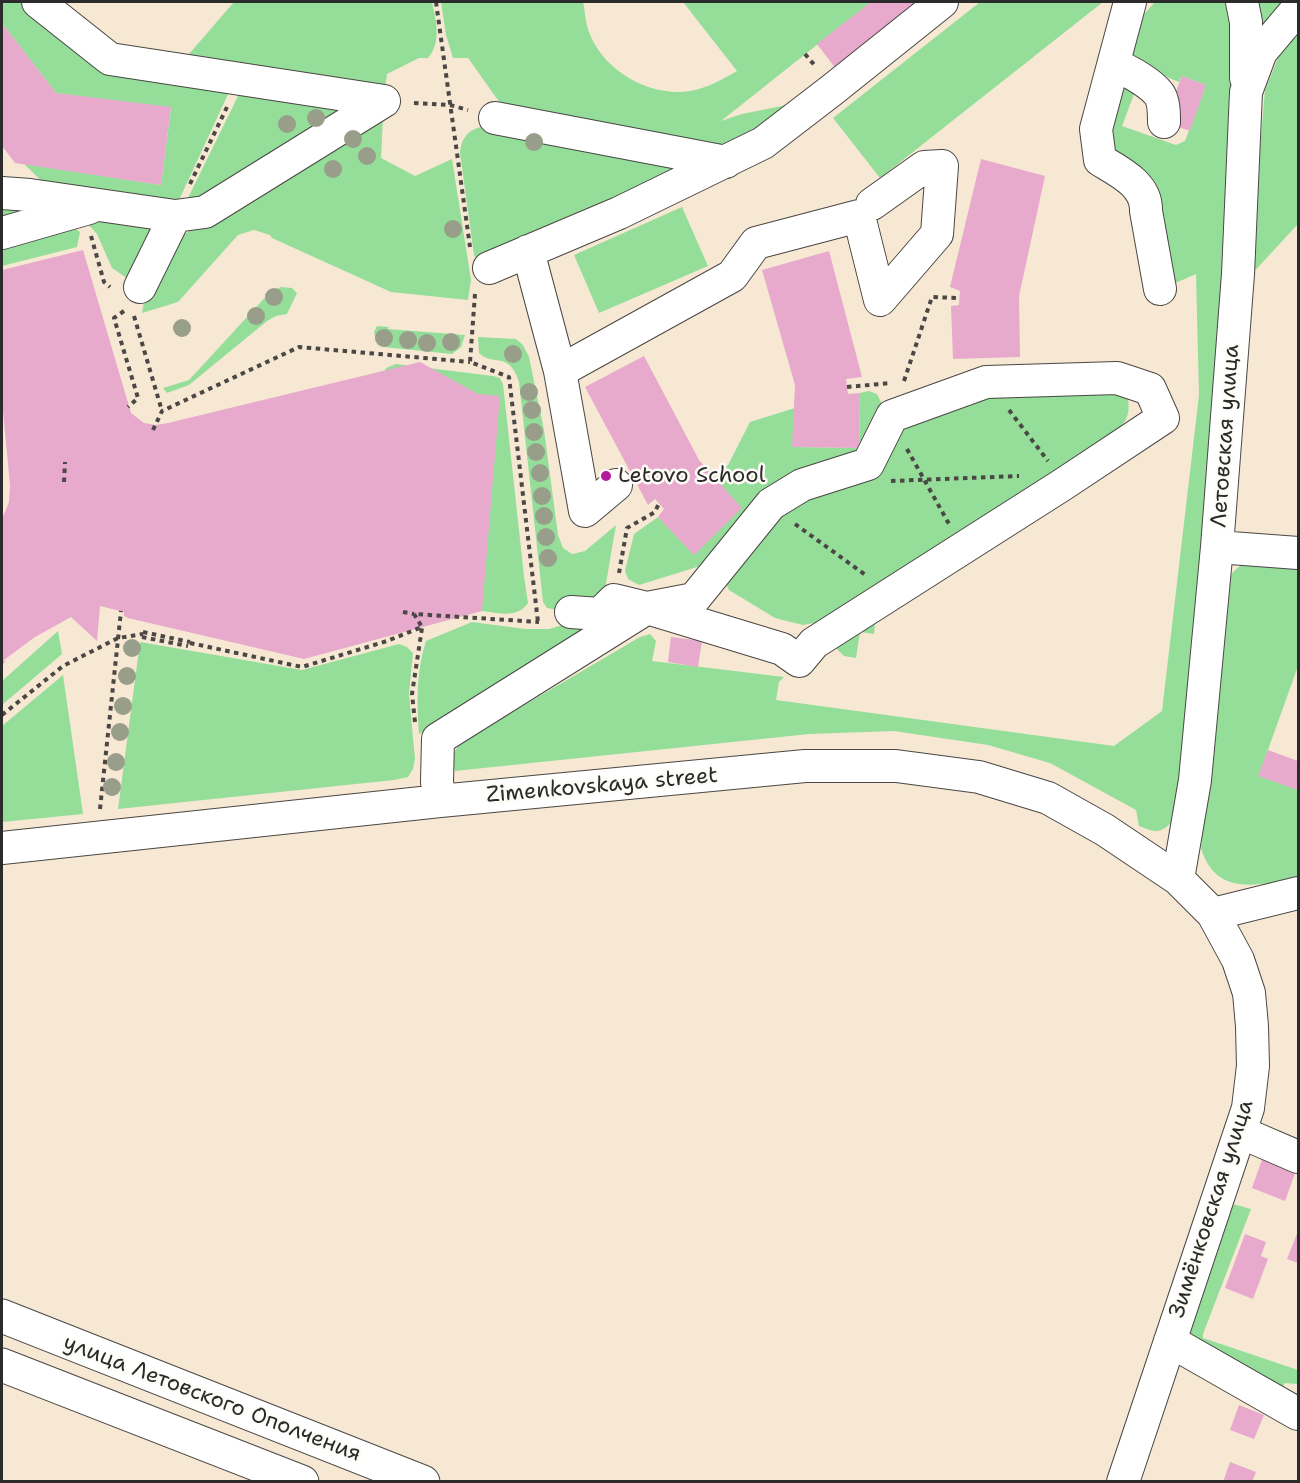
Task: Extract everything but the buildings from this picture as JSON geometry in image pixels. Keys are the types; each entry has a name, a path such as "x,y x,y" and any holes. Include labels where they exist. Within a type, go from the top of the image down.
{"main road":[{"name":"улица Летовского Ополчения","path":"2,1316 423,1482"},
{"name":"улица Летовского Ополчения","path":"2,1365 302,1482"}],"street":[{"path":"478,271 528,250 623,222 763,143 832,90 886,61 942,2"},
{"path":"1130,2 1096,129 1100,160 1132,180 1146,200 1160,289"},
{"path":"1242,2 1246,22 1246,92"},
{"path":"42,3 110,59 384,101"},
{"name":"Летовская улица","path":"1178,879 1195,780 1217,547 1238,274 1246,92 1261,52 1299,8"},
{"path":"1114,64 1136,75 1159,94 1164,108 1164,122"},
{"path":"2,193 175,216 205,212 384,101"},
{"path":"495,118 726,162"},
{"path":"560,371 732,276 756,243 859,216 880,300 937,234 942,166 924,167 872,204"},
{"path":"2,233 99,205"},
{"path":"131,300 175,216"},
{"path":"528,250 560,371 585,511 616,485"},
{"path":"440,801 437,782 438,739 647,608 694,599 771,504 802,485 868,464 892,416 986,382 1118,378 1150,388 1163,418 814,643 800,661 782,649 647,608 614,600 600,614 571,612"},
{"path":"1217,547 1299,553"},
{"name":"Zimenkovskaya street","path":"2,848 440,801 805,766 896,766 979,777 1048,798 1105,830 1178,879"},
{"name":"Зимёнковская улица","path":"1123,1482 1248,1108 1253,1066 1249,993 1238,960 1214,914 1178,879"},
{"path":"1214,914 1299,893"},
{"path":"1240,1132 1299,1157"},
{"path":"1170,1341 1299,1414"}],"path":[{"path":"436,2 450,105 478,271 470,362"},
{"path":"175,216 241,79"},
{"path":"384,101 450,105 495,118"},
{"path":"66,215 92,237 104,282 131,300 162,411"},
{"path":"892,416 932,297 959,297"},
{"path":"128,407 138,398 114,318 131,300"},
{"path":"153,430 162,411 299,347 470,362 509,377 538,622"},
{"path":"847,387 891,383 892,416"},
{"path":"1008,409 1051,465"},
{"path":"907,448 951,528"},
{"path":"64,482 66,462"},
{"path":"890,481 1025,475"},
{"path":"614,600 627,528 655,512 660,503"},
{"path":"794,523 871,579"},
{"path":"100,815 121,611"},
{"path":"402,612 538,622 571,612"},
{"path":"414,614 422,627 412,694 415,724"},
{"path":"2,715 63,666 117,638 142,634 302,667 387,641 422,627"}],"green space":[{"path":"2,2 25,2 100,60 230,90 179,200 50,189 24,164 161,185 171,108 56,93 2,23"},
{"path":"234,2 432,2 436,24 435,45 428,58 419,58 387,74 385,89 183,61"},
{"path":"441,2 583,2 587,26 594,43 612,66 638,83 666,91 681,92 703,88 737,71 683,2 871,2 721,121 742,114 802,102 741,141 709,146 498,108 500,103 468,58 453,58 446,35"},
{"path":"980,2 1103,2 880,178 833,118"},
{"path":"1155,2 1229,2 1235,93 1194,702 1174,820 1162,830 1150,830 1139,826 1136,810 1050,763 988,745 894,731 809,734 455,771 453,754 463,741 640,637 650,634 656,641 652,661 784,677 779,682 776,700 1114,746 1162,711 1199,395 1196,274 1171,285 1152,221 1104,155 1119,89 1129,86 1136,89 1122,126 1176,145 1185,141 1206,85 1182,76 1179,82 1145,68 1130,57 1134,25"},
{"path":"1244,2 1285,2 1263,27 1258,27"},
{"path":"1298,27 1298,224 1249,277 1265,90 1282,48"},
{"path":"240,92 351,103 196,206 187,200"},
{"path":"383,116 381,158 415,176 452,159 471,280 468,300 391,292 272,238 270,235 254,230 238,235 178,302 142,313 146,291 173,241 366,123"},
{"path":"480,127 492,127 694,165 477,261 474,255 460,153 466,136"},
{"path":"2,205 47,209 80,232 77,247 2,266"},
{"path":"682,207 708,266 599,313 574,255"},
{"path":"84,220 157,220 131,281 112,268 97,234"},
{"path":"281,287 292,288 297,293 287,314 267,321 189,385 167,393 163,388 189,380 271,291"},
{"path":"377,326 389,327 388,329 465,335 461,347 452,354 383,347 376,340 374,332"},
{"path":"478,337 516,339 523,345 529,357 544,430 558,535 563,548 572,554 585,551 616,525 605,589 596,599 558,610 547,608 543,602 519,382 515,372 506,362 484,357 479,353"},
{"path":"396,364 493,376 500,378 503,384 528,603 518,612 505,614 476,610 382,377 386,368"},
{"path":"1098,387 1127,395 1129,404 1123,424 1100,447 825,621 803,625 775,618 729,590 725,582 775,510 895,427 994,390"},
{"path":"869,391 877,394 883,406 868,450 710,563 639,585 628,579 625,571 634,534 658,517 694,555 714,478 728,465 750,422 795,408 793,447 859,448 860,393"},
{"path":"1298,558 1298,666 1259,775 1298,790 1298,879 1254,885 1240,884 1217,875 1208,864 1201,848 1227,583 1233,572 1243,563"},
{"path":"876,614 874,634 860,632 856,658 844,656 835,647"},
{"path":"472,622 525,629 549,629 573,622 583,628 580,640 419,734 418,687 420,664 426,641"},
{"path":"58,631 62,654 2,705 2,681"},
{"path":"140,642 302,670 399,644 407,647 413,653 409,694 415,759 413,769 408,777 394,780 118,809"},
{"path":"63,675 83,814 2,822 2,726"},
{"path":"1229,1203 1251,1209 1203,1338 1298,1370 1297,1384 1285,1383 1279,1393 1190,1335"}],"place":[{"name":"Letovo School","path":"606,476"}]}
